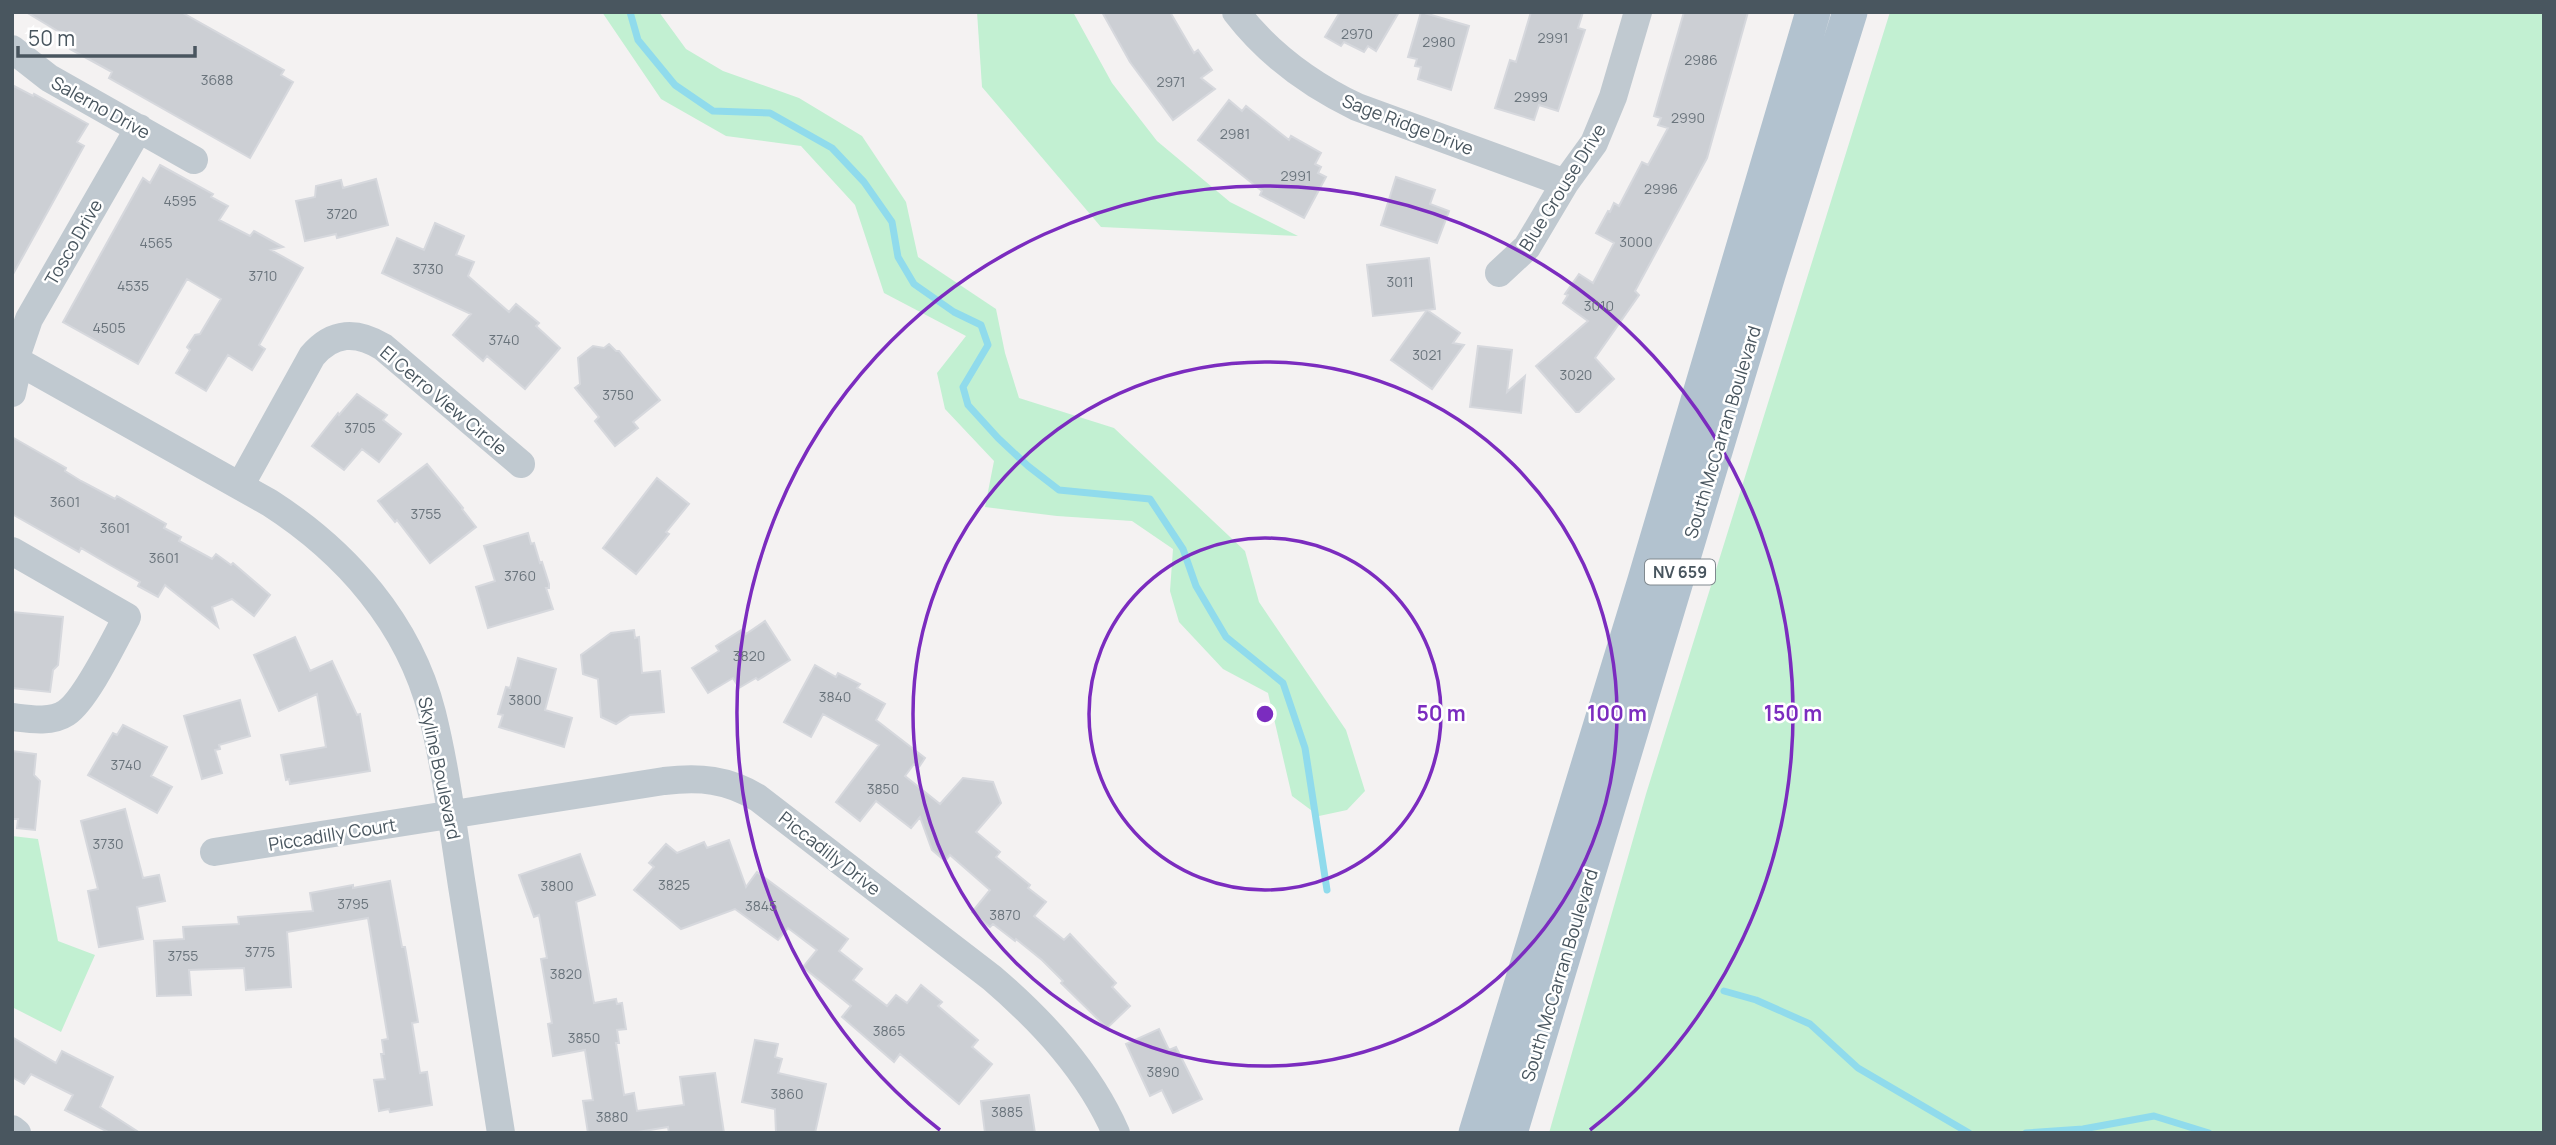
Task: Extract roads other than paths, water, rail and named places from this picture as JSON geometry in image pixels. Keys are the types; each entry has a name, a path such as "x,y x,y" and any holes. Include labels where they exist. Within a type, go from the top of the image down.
{"main road":[{"name":"South McCarran Boulevard","path":"1476,1133 1653,554 1813,12"},
{"name":"South McCarran Boulevard","path":"1510,1133 1768,275 1850,12"}],"street":[{"name":"Sage Ridge Drive","path":"1236,12 1250,30 1295,72 1334,96 1357,107 1565,183"},
{"name":"Blue Grouse Drive","path":"1499,274 1527,247 1565,183 1594,143 1604,124 1638,12"},
{"name":"Salerno Drive","path":"12,49 49,78 194,160"},
{"name":"Tosco Drive","path":"12,393 15,379 13,360 29,319 139,128"},
{"name":"El Cerro View Circle","path":"240,486 312,356 321,345 344,335 357,335 383,347 521,464"},
{"name":"Skyline Boulevard","path":"13,360 240,486 303,525 344,561 372,593 398,633 418,672 431,711 451,815 500,1133"},
{"path":"12,551 127,617 76,704 65,715 49,719 12,717"},
{"name":"Piccadilly Drive","path":"451,815 687,778 725,781 741,787 971,961 1027,1008 1088,1082 1116,1133"},
{"name":"Piccadilly Court","path":"214,852 451,815"},
{"path":"12,1129 18,1133"}],"waterway":[{"path":"630,12 638,40 675,85 713,111 770,113 832,148 864,182 892,222 898,257 914,284 954,312 981,325 988,345 963,387 968,405 998,438 1059,490 1150,499 1183,549 1196,586 1226,637 1283,683 1305,748 1327,890"},
{"path":"1724,991 1756,1000 1810,1024 1858,1068 1969,1133"},
{"path":"2026,1133 2083,1129 2154,1116 2209,1133"}]}
